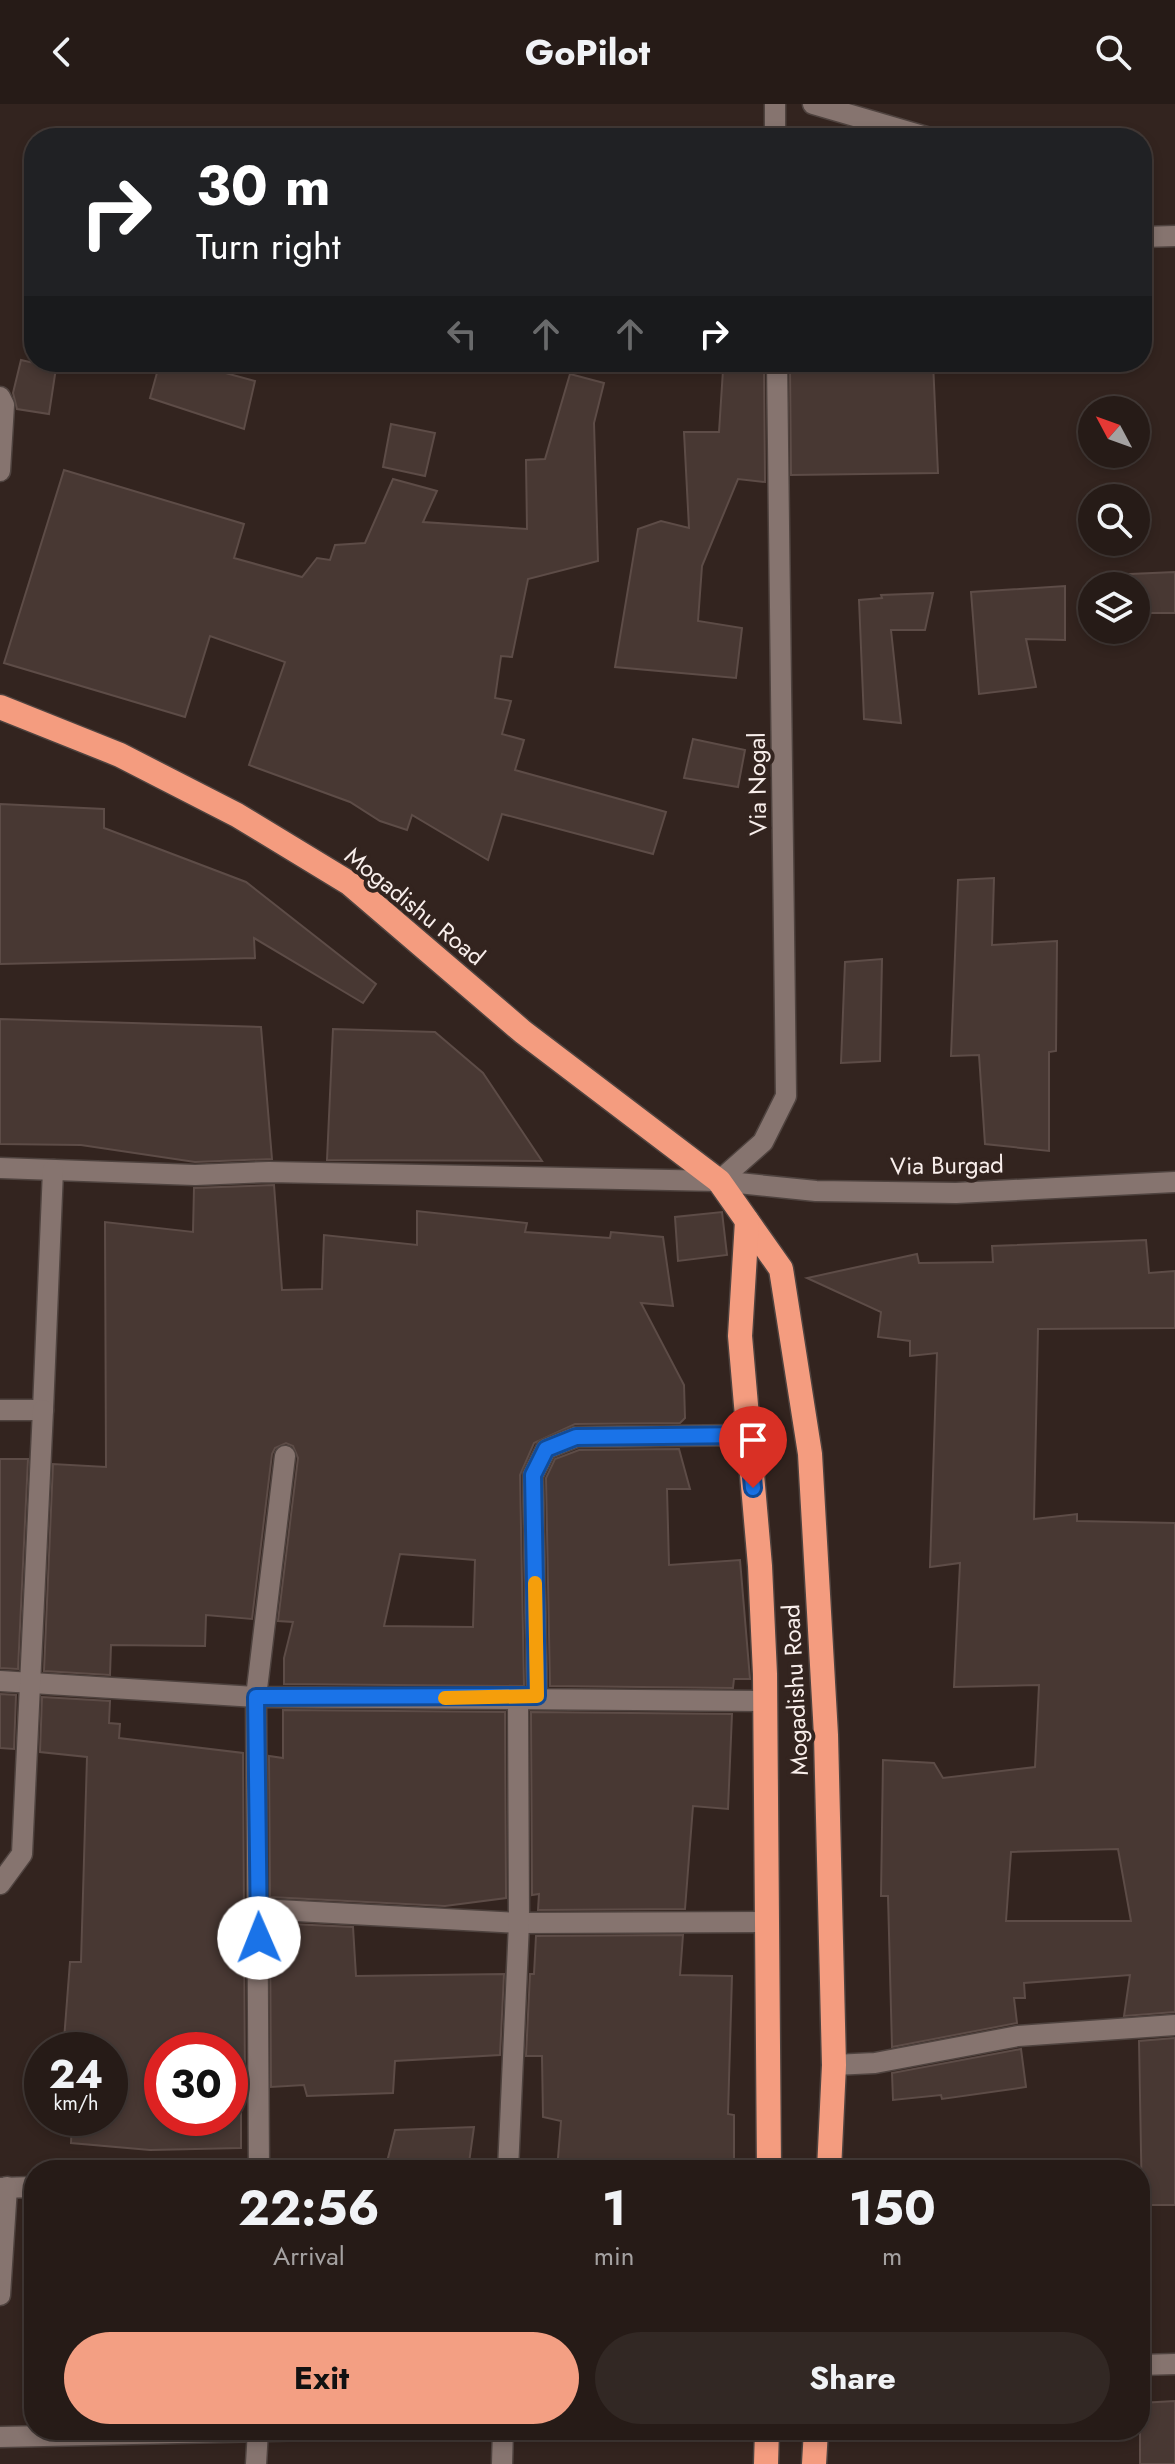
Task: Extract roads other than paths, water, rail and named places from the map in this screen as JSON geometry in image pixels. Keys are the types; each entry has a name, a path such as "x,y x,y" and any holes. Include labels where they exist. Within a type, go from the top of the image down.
{"highway":[{"name":"Mogadishu Road","path":"0,707 120,755 237,815 349,883 523,1032 719,1181 781,1269 810,1454 826,1735 834,2065 829,2160"},
{"name":"Mogadishu Road","path":"747,1221 740,1336 760,1566 769,2160"},
{"path":"766,2464 767,2440"},
{"path":"814,2464 815,2440"}],"street":[{"path":"775,104 775,128"},
{"path":"813,104 896,128"},
{"path":"1152,237 1175,236"},
{"name":"Via Nogal","path":"719,1181 763,1142 786,1096 777,372"},
{"path":"0,397 4,405 0,471"},
{"name":"Via Burgad","path":"0,1168 719,1181 816,1191 956,1193 1175,1182"},
{"path":"0,1884 22,1854 53,1170"},
{"path":"0,1410 43,1410"},
{"path":"508,2160 528,1698 533,1475 546,1449 576,1437 748,1435"},
{"path":"259,2160 256,1697 285,1456"},
{"path":"0,1681 256,1697 764,1701"},
{"path":"259,1909 519,1923 767,1922"},
{"path":"834,2065 875,2063 1018,2036 1175,2025"},
{"path":"0,2295 3,2187 24,2187"},
{"path":"1150,2365 1175,2364"},
{"path":"0,2437 24,2437"},
{"path":"256,2464 258,2440"},
{"path":"502,2464 503,2440"}]}
